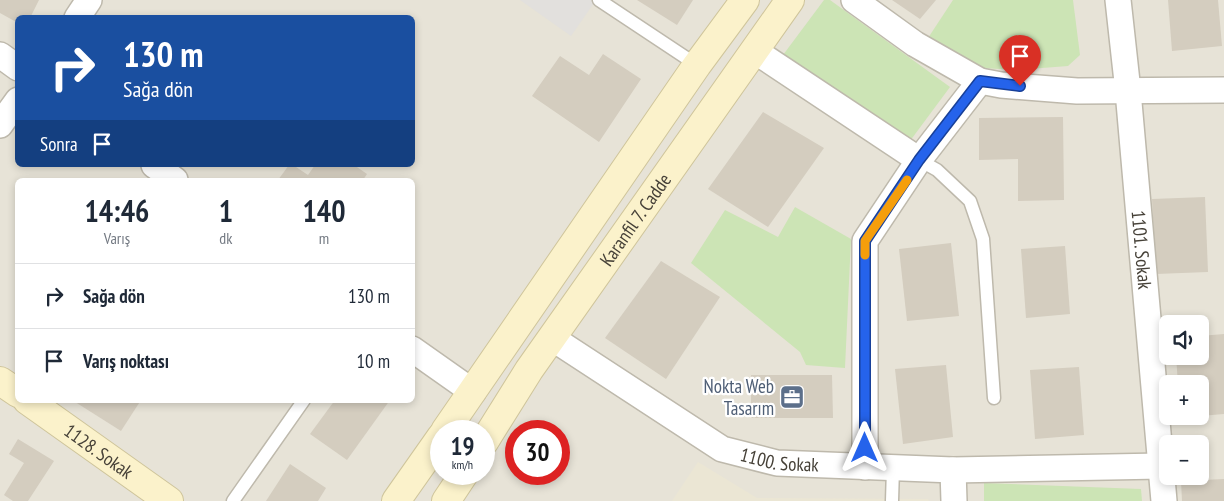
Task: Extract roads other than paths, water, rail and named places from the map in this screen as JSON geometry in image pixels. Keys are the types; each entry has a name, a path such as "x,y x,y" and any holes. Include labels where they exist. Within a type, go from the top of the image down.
{"street":[{"path":"78,15 89,0"},
{"name":"Karanfil 7. Cadde","path":"453,420 697,65 745,0"},
{"name":"Karanfil 7. Cadde","path":"495,425 552,338 790,0"},
{"path":"854,0 915,44 980,81 1001,85 1077,91 1224,90"},
{"name":"1101. Sokak","path":"1118,0 1128,91 1159,443"},
{"path":"754,51 919,160"},
{"path":"0,55 15,66"},
{"path":"865,467 865,241 919,160 980,81"},
{"path":"0,125 15,104"},
{"path":"157,167 172,178"},
{"name":"1100. Sokak","path":"552,338 722,449 777,463 953,470 1159,466"},
{"path":"415,351 473,392"},
{"path":"0,381 15,391"},
{"name":"1128. Sokak","path":"31,403 169,501"},
{"path":"396,501 430,453"},
{"path":"953,470 954,501"},
{"path":"446,501 457,485"},
{"name":"1101. Sokak","path":"1163,485 1164,501"}],"lane":[{"path":"599,0 697,65"},
{"path":"919,160 937,170 970,201 983,239 994,398"},
{"path":"233,501 302,403"},
{"path":"892,501 893,468"}],"place":[{"name":"Nokta Web Tasarım","path":"792,397"}]}
